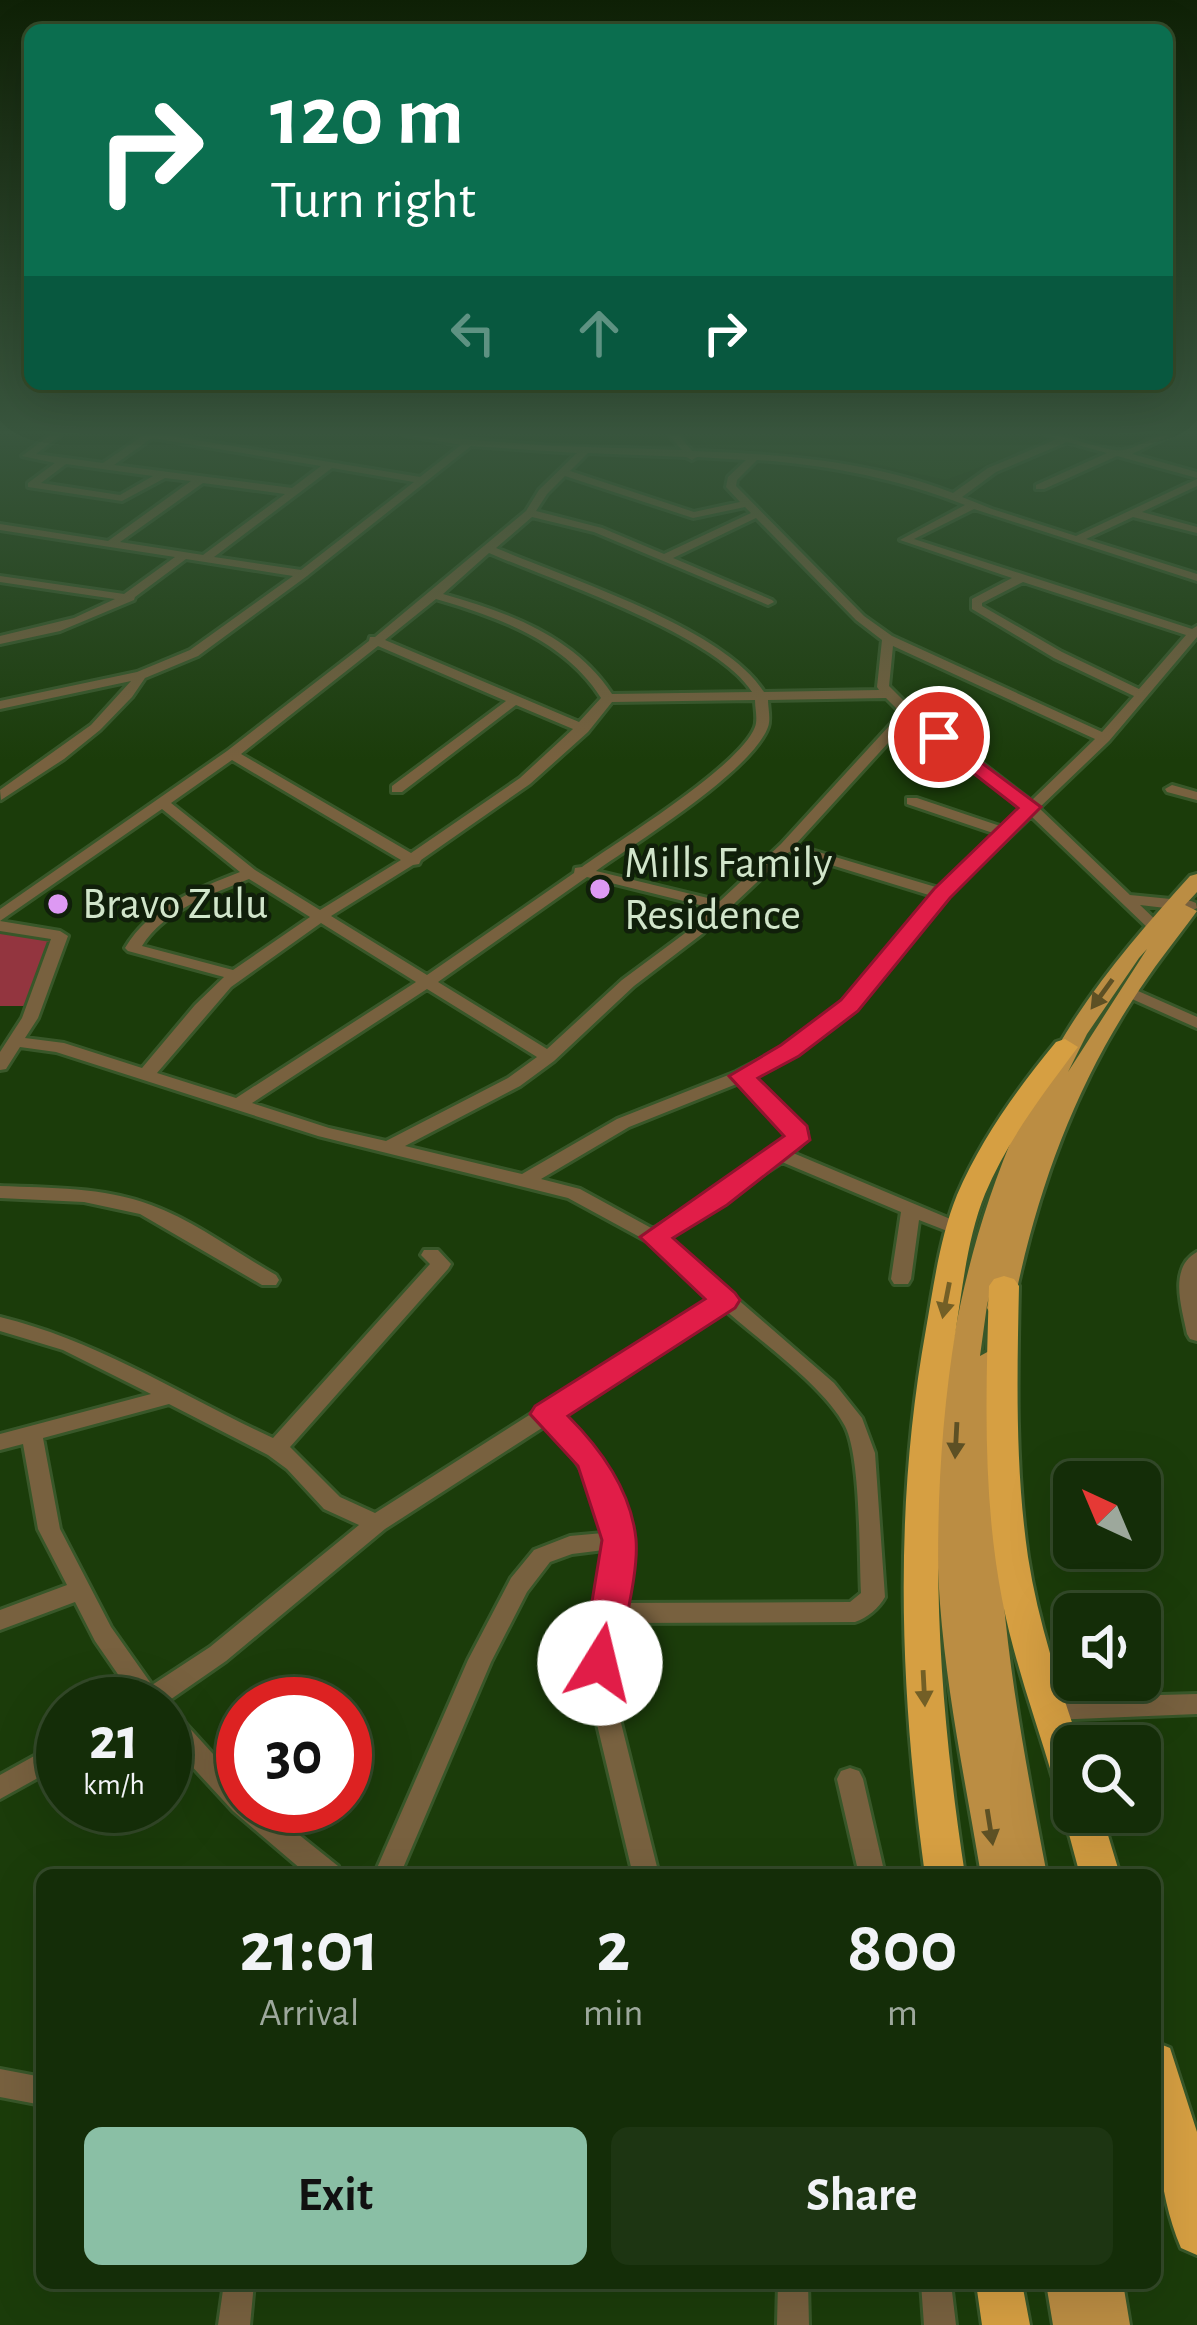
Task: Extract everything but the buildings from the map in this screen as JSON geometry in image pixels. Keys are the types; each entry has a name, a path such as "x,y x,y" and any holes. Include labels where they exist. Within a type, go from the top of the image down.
{"highway":[{"path":"944,1869 928,1766 920,1533 925,1423 960,1231 971,1197 1015,1109 1065,1047"},
{"path":"1004,1286 1002,1479 1019,1602 1057,1725"},
{"path":"1088,1833 1098,1869"},
{"path":"1161,2084 1184,2163 1197,2232"},
{"path":"1000,2289 1006,2325"}],"main road":[{"path":"1029,1869 983,1601 980,1447 1004,1286 1048,1130 1071,1082 1188,902 1197,880"},
{"path":"997,1869 955,1598 958,1390 970,1315 997,1212 1065,1047 1154,926 1188,902"},
{"path":"1068,2289 1075,2325"},
{"path":"1103,2289 1109,2325"}],"street":[{"path":"115,544 303,574"},
{"path":"207,557 225,544"},
{"path":"0,705 141,675 194,653 342,544"},
{"path":"0,916 232,754 494,544"},
{"path":"629,544 768,602"},
{"path":"664,558 695,544"},
{"path":"788,544 860,618 889,639 1104,738"},
{"path":"527,1179 623,1123 742,1076 790,1051 849,1005 942,894 1104,738 1196,632 915,544"},
{"path":"1092,544 1197,578"},
{"path":"238,1105 430,981 734,763 763,724 760,697 736,666 699,640 488,549"},
{"path":"0,640 61,628 130,598 186,554"},
{"path":"1022,578 976,601 976,607 1058,655 1142,695"},
{"path":"0,579 130,598"},
{"path":"434,595 502,616 582,662 598,677 608,698"},
{"path":"889,639 883,687 889,694 1030,807 1154,926"},
{"path":"374,640 583,729"},
{"path":"1,796 97,728 116,711 141,675"},
{"path":"608,698 889,694"},
{"path":"145,1076 235,975 500,804 583,729 608,698"},
{"path":"397,789 512,702"},
{"path":"389,1147 514,1082 548,1057 786,847 908,713"},
{"path":"232,754 414,861"},
{"path":"1172,789 1197,796"},
{"path":"912,801 1007,833"},
{"path":"162,802 250,873 548,1057"},
{"path":"786,847 942,894"},
{"path":"580,872 721,906"},
{"path":"235,975 133,948 136,939 177,906 250,873"},
{"path":"1130,899 1188,902"},
{"path":"0,926 60,936 17,1042 0,1065"},
{"path":"1129,992 1197,1023"},
{"path":"17,1042 58,1047 238,1105 574,1193 654,1237 827,1388 855,1424 864,1453 873,1598 855,1612 608,1613"},
{"path":"654,1237 797,1140 798,1132 742,1076"},
{"path":"781,1155 960,1231"},
{"path":"0,1192 79,1196 164,1217 269,1280"},
{"path":"901,1279 911,1209"},
{"path":"276,1449 427,1282 441,1264 431,1255"},
{"path":"1197,1259 1186,1286 1197,1334"},
{"path":"190,1677 377,1522 725,1300"},
{"path":"0,1324 22,1328 100,1361 276,1449 301,1463 316,1489 335,1507 377,1522"},
{"path":"0,1442 167,1397"},
{"path":"546,1414 589,1457 601,1479 619,1540 600,1663 602,1695 645,1869"},
{"path":"32,1436 49,1528 103,1634 132,1677"},
{"path":"389,1869 480,1660 519,1585 542,1556 570,1545 619,1540"},
{"path":"0,1620 80,1590"},
{"path":"1052,1709 1197,1704"},
{"path":"192,1752 228,1793 322,1869"},
{"path":"0,1788 36,1767"},
{"path":"850,1779 871,1869"},
{"path":"0,2083 36,2090"},
{"path":"234,2325 238,2289"},
{"path":"793,2289 794,2325"},
{"path":"936,2289 940,2325"}],"shaded area":[{"path":"14,930 57,938 27,1006 0,1006 0,933"}],"place":[{"name":"Mills Family Residence","path":"600,889"},
{"name":"Bravo Zulu","path":"58,904"}],"route":[{"path":"600,1663 619,1540 601,1479 589,1457 546,1414 725,1300 654,1237 718,1199 797,1140 798,1132 742,1076 790,1051 849,1005 942,894 1030,807 939,737"}]}
